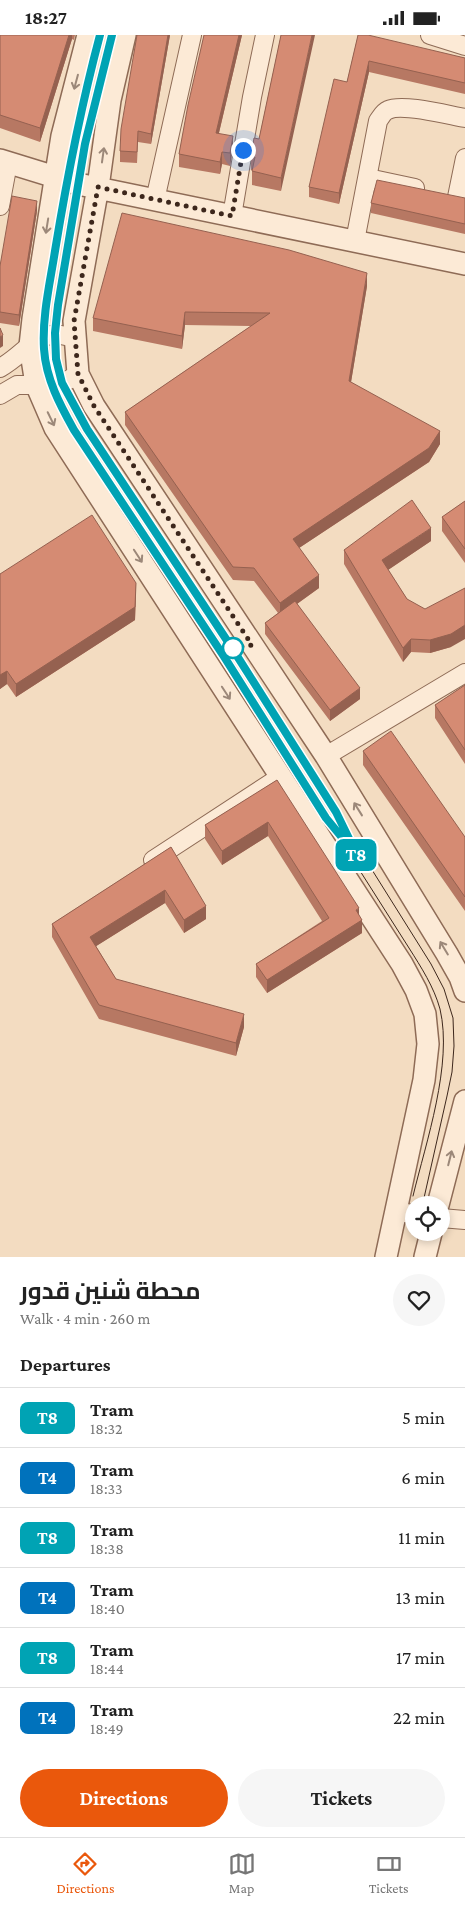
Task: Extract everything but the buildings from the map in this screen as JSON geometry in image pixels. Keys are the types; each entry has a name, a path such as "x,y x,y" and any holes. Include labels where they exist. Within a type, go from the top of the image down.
{"street":[{"path":"88,35 62,136 55,178 30,346 36,384 55,428 402,964 416,990 425,1014 428,1044 407,1196"},
{"path":"126,35 110,100 98,187 74,321 78,374 94,406 326,756 448,954 465,991"},
{"path":"155,200 192,35"},
{"path":"232,216 252,97 265,35"},
{"path":"430,35 465,46"},
{"path":"355,241 378,121 386,110 406,107 465,119"},
{"path":"368,178 461,198 465,158"},
{"path":"0,206 4,161 55,178 465,264"},
{"path":"0,368 44,335 55,333 76,339"},
{"path":"0,395 17,385 52,385 65,382 78,374"},
{"path":"326,756 465,673"},
{"path":"142,866 280,777"},
{"path":"440,1196 465,1101"},
{"path":"386,1257 405,1213"},
{"path":"450,1219 465,1220"},
{"path":"425,1257 429,1241"}],"tram line":[{"path":"100,35 64,196 44,324 45,360 59,401 74,430 223,655 427,977 440,1009 443,1031 443,1054 441,1078 431,1128 413,1196"},
{"name":"T8","path":"100,35 82,103 44,322 44,349 48,374 58,401 74,430 223,655 326,818 358,857 336,812 232,648 87,429 72,405 62,383 56,359 55,333 58,305 85,144 112,35"},
{"path":"112,35 85,144 57,306 56,359 62,383 87,429 233,648 431,964 444,989 453,1018 454,1046 452,1072 424,1196"}],"route":[{"path":"233,648 252,645 94,406 78,374 74,321 98,187 232,216 243,150"}]}
